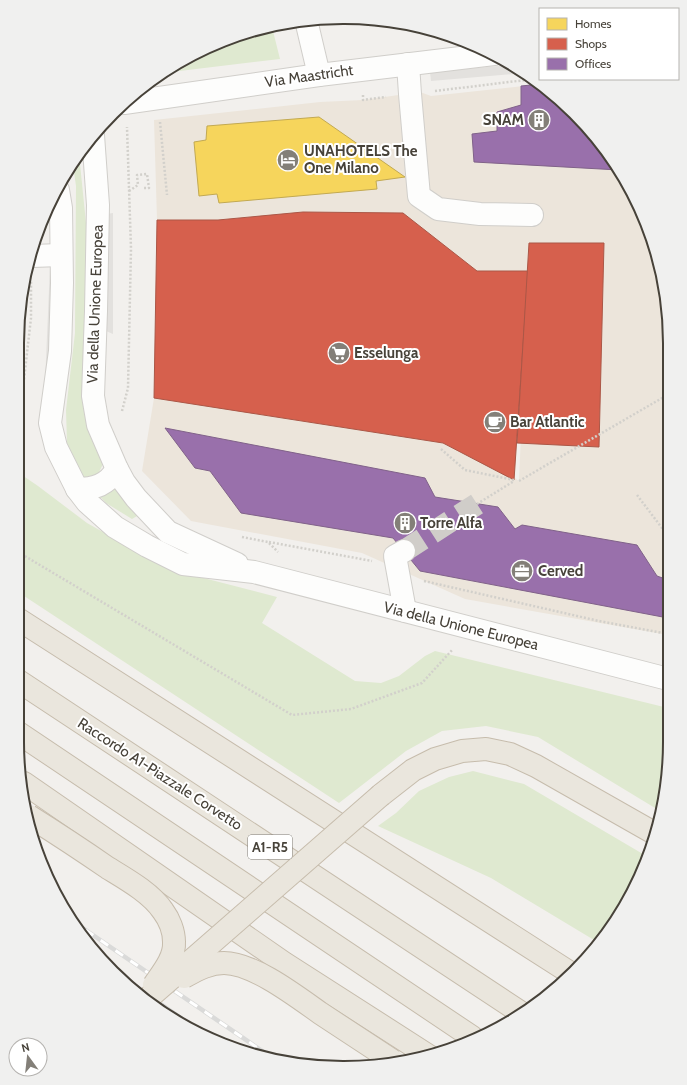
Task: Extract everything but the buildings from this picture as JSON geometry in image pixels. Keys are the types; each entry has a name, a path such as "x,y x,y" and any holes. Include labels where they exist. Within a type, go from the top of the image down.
{"highway":[{"path":"24,623 566,970"},
{"name":"Raccordo A1-Piazzale Corvetto","path":"24,685 517,1010"},
{"path":"24,737 470,1035"},
{"path":"151,996 380,795 413,770 435,759 462,751 486,749 510,754 536,766 650,831"},
{"path":"27,785 284,963 421,1051"},
{"path":"34,819 131,882 163,910 170,922 175,943 169,962 149,995"},
{"path":"152,997 197,970 212,964 225,963 241,966 270,980 388,1058"}],"street":[{"path":"308,26 319,75"},
{"name":"Via Maastricht","path":"135,101 319,75 482,55"},
{"path":"408,64 419,196 438,209 480,214 532,215"},
{"name":"Via della Unione Europea","path":"94,143 98,205 93,396 98,425 124,482 136,498 168,532 254,572"},
{"name":"Via della Unione Europea","path":"59,198 61,255 60,351 50,423 56,447 77,489 87,502 115,527 147,546 183,564 254,572 663,678"},
{"path":"37,256 61,255"},
{"path":"77,489 88,489 100,485 111,479 117,469"},
{"path":"400,554 405,611"}],"path":[{"path":"158,97 167,195"},
{"path":"121,417 128,388 131,249 124,112"},
{"path":"129,191 138,185 137,175 147,174 149,188 144,188"},
{"path":"24,379 31,318 31,279"},
{"path":"520,481 663,398"},
{"path":"441,450 465,470 514,480 477,504"},
{"path":"637,495 663,529"},
{"path":"241,537 370,561 400,554 420,580 599,622 663,633"},
{"path":"268,542 282,555"},
{"path":"24,556 292,715 351,709 422,682 453,648"}],"shaded area":[{"path":"501,66 514,74 431,81 430,72"},
{"path":"531,85 554,103 584,133 597,149 620,184 639,221 657,281 662,323 663,634 465,599 362,553 191,521 142,471 154,398 157,220 154,120 320,102 363,100 420,92 431,96","holes":["527,295 519,481 515,478"]},
{"path":"113,213 113,334 106,331 106,214"},
{"path":"57,264 55,330 45,383 50,266"}],"green space":[{"path":"273,32 280,59 177,71 221,48"},
{"path":"80,163 86,223 86,420 103,449 103,464 96,478 84,477 71,465 67,443 66,410 75,333 76,186 74,172"},
{"path":"24,476 87,523 126,545 188,574 277,597 262,623 355,681 381,683 399,676 425,656 435,651 663,707 662,762 656,808 538,737 486,726 442,731 406,751 339,803 24,596"},
{"path":"115,485 142,513 132,519 106,503 96,492"},
{"path":"473,771 524,784 643,854 630,883 620,901 594,940 491,878 378,826 396,813 419,791 449,777"}],"tunnel":[{"path":"404,551 477,504"}],"railway":[{"path":"86,930 260,1050"}],"place":[{"name":"SNAM","path":"539,120"},
{"name":"UNAHOTELS The One Milano","path":"288,160"},
{"name":"Esselunga","path":"339,353"},
{"name":"Bar Atlantic","path":"495,422"},
{"name":"Torre Alfa","path":"405,523"},
{"name":"Cerved","path":"522,571"}]}
